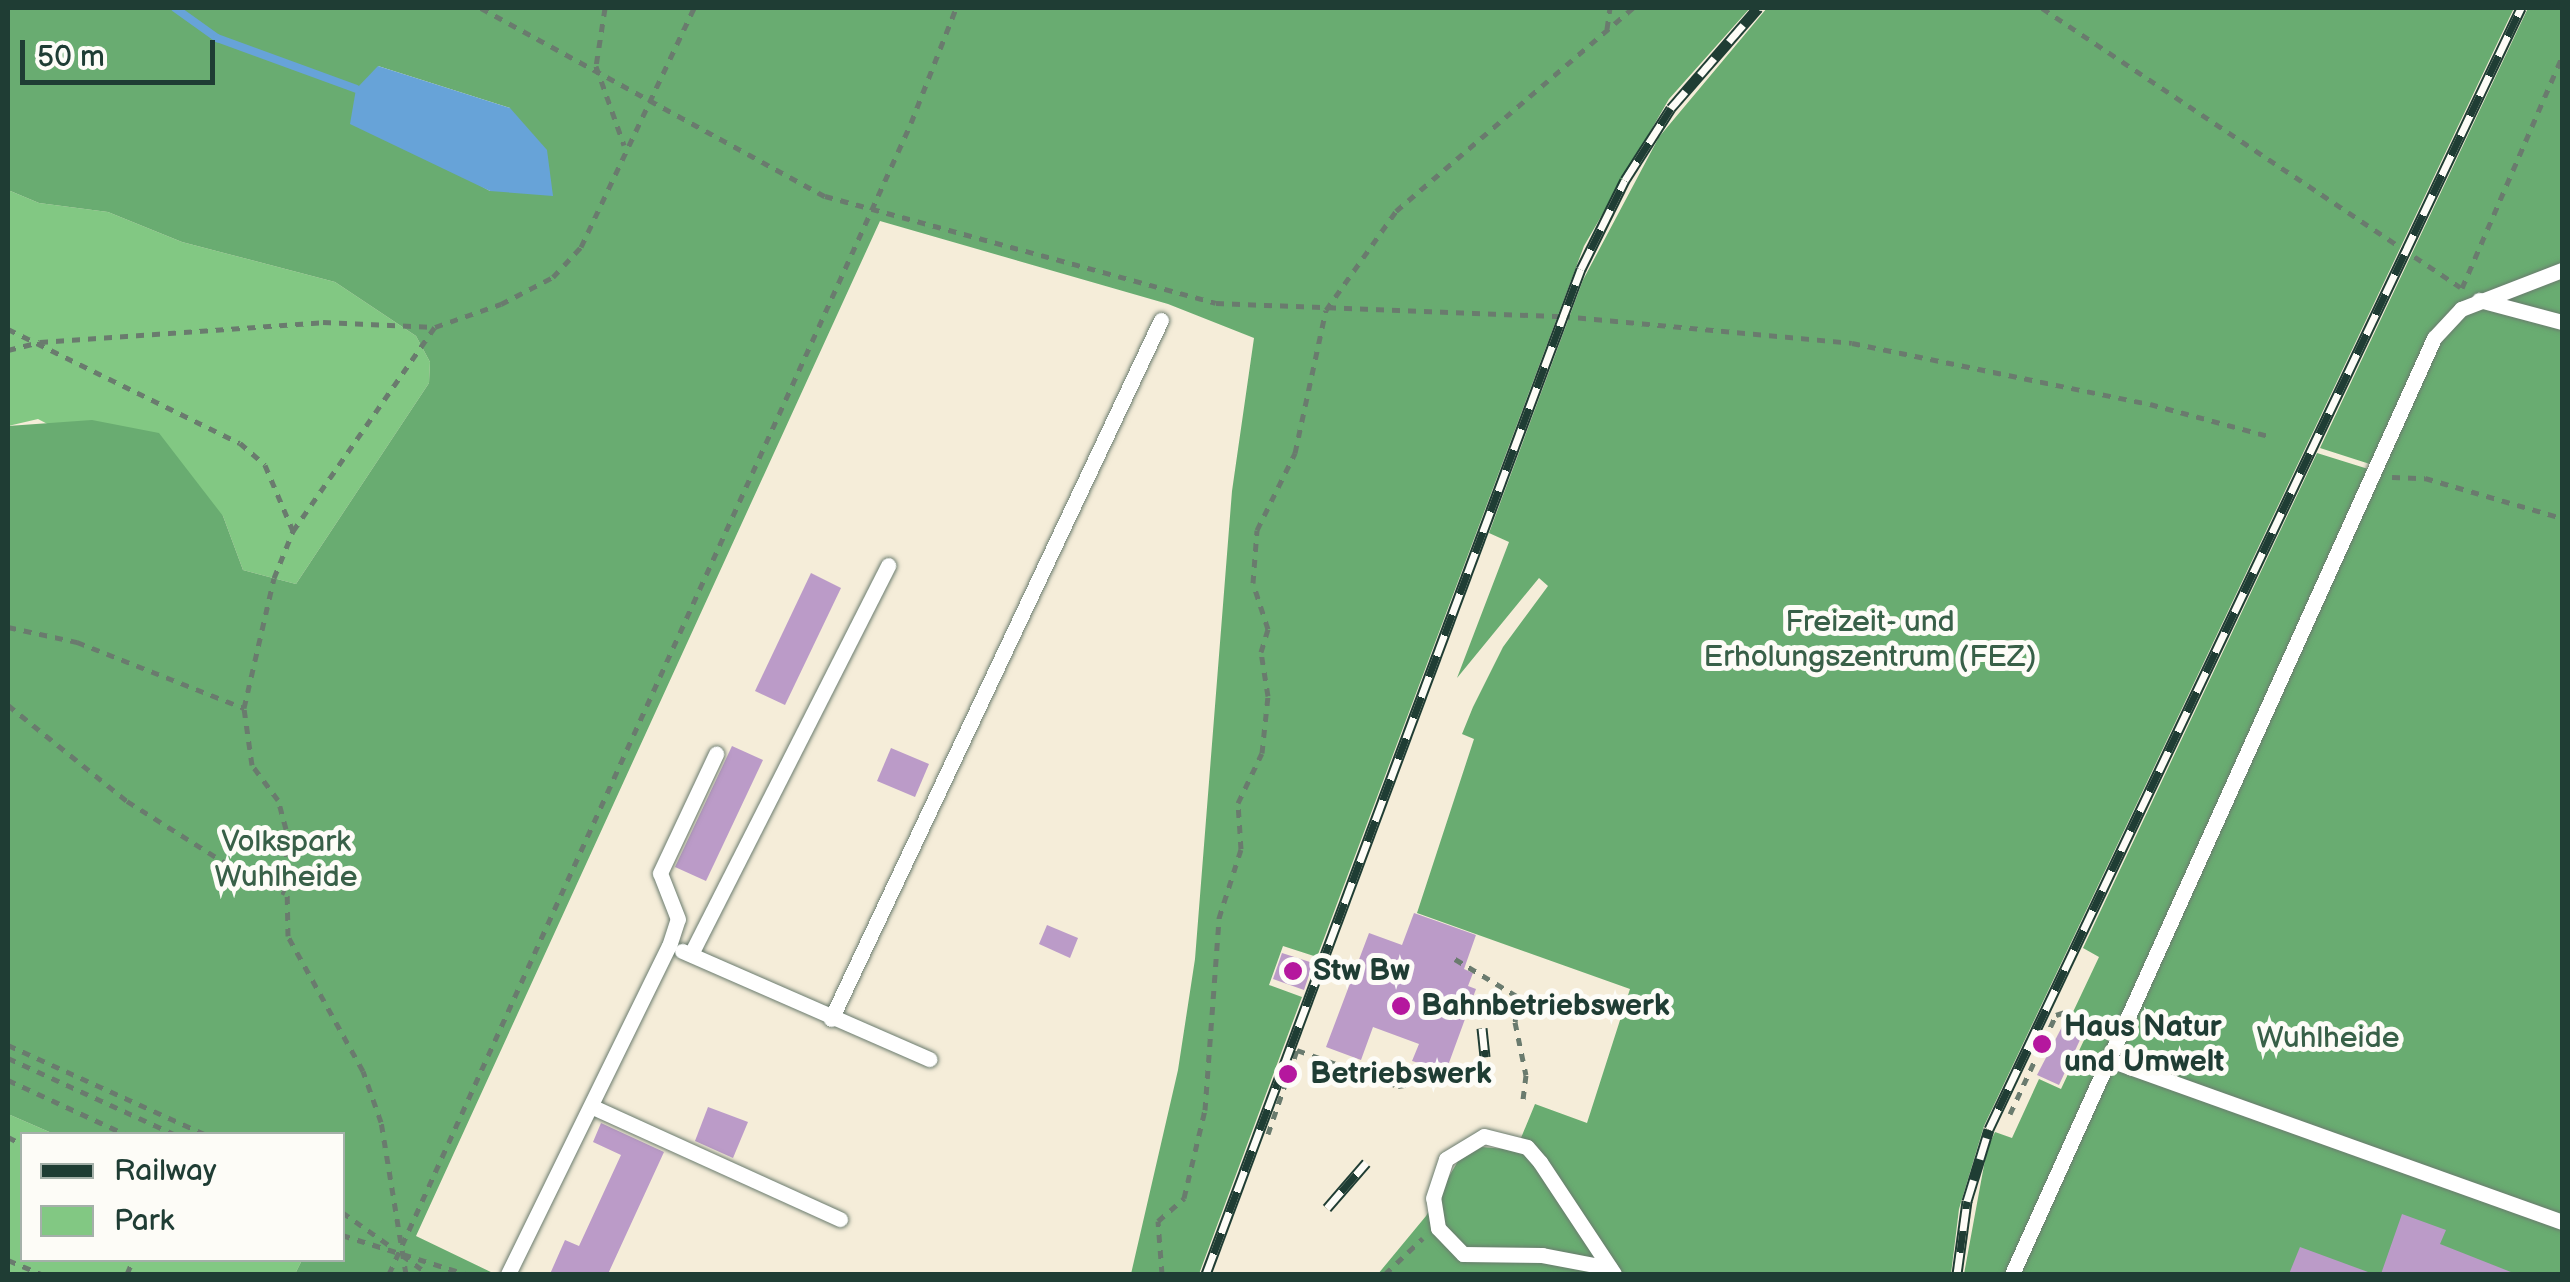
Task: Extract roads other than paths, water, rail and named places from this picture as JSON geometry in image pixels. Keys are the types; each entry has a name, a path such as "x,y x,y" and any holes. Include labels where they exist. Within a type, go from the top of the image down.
{"lane":[{"path":"2012,1274 2445,323 2479,300 2562,270"},
{"path":"2479,300 2562,322"},
{"path":"831,1018 1161,320"},
{"path":"691,954 888,565"},
{"path":"508,1274 595,1108 669,946 678,919 660,873 716,754"},
{"path":"669,946 930,1059"},
{"path":"2110,1060 2562,1222"},
{"path":"595,1108 840,1219"},
{"path":"1500,1137 1527,1147 1612,1271 1542,1255 1479,1258 1447,1243 1438,1228 1433,1198 1446,1159 1466,1141 1500,1137"}],"water":[{"path":"378,66 510,108 547,150 553,196 490,191 350,124 356,89"}],"waterway":[{"path":"175,8 217,38 356,89"}],"railway":[{"path":"1206,1274 1581,269 1625,180 1671,108 1758,8"},
{"path":"1957,1274 1967,1201 1989,1129 2521,8"},
{"path":"1482,1028 1485,1057"},
{"path":"1327,1208 1366,1163"}],"place":[{"name":"Stw Bw","path":"1293,971"},
{"name":"Bahnbetriebswerk","path":"1401,1006"},
{"name":"Haus Natur und Umwelt","path":"2042,1044"},
{"name":"Betriebswerk","path":"1288,1074"}],"park label":[{"name":"Freizeit- und Erholungszentrum (FEZ)","path":"1870,639"},
{"name":"Volkspark Wuhlheide","path":"286,859"},
{"name":"Wuhlheide","path":"2328,1038"}]}
